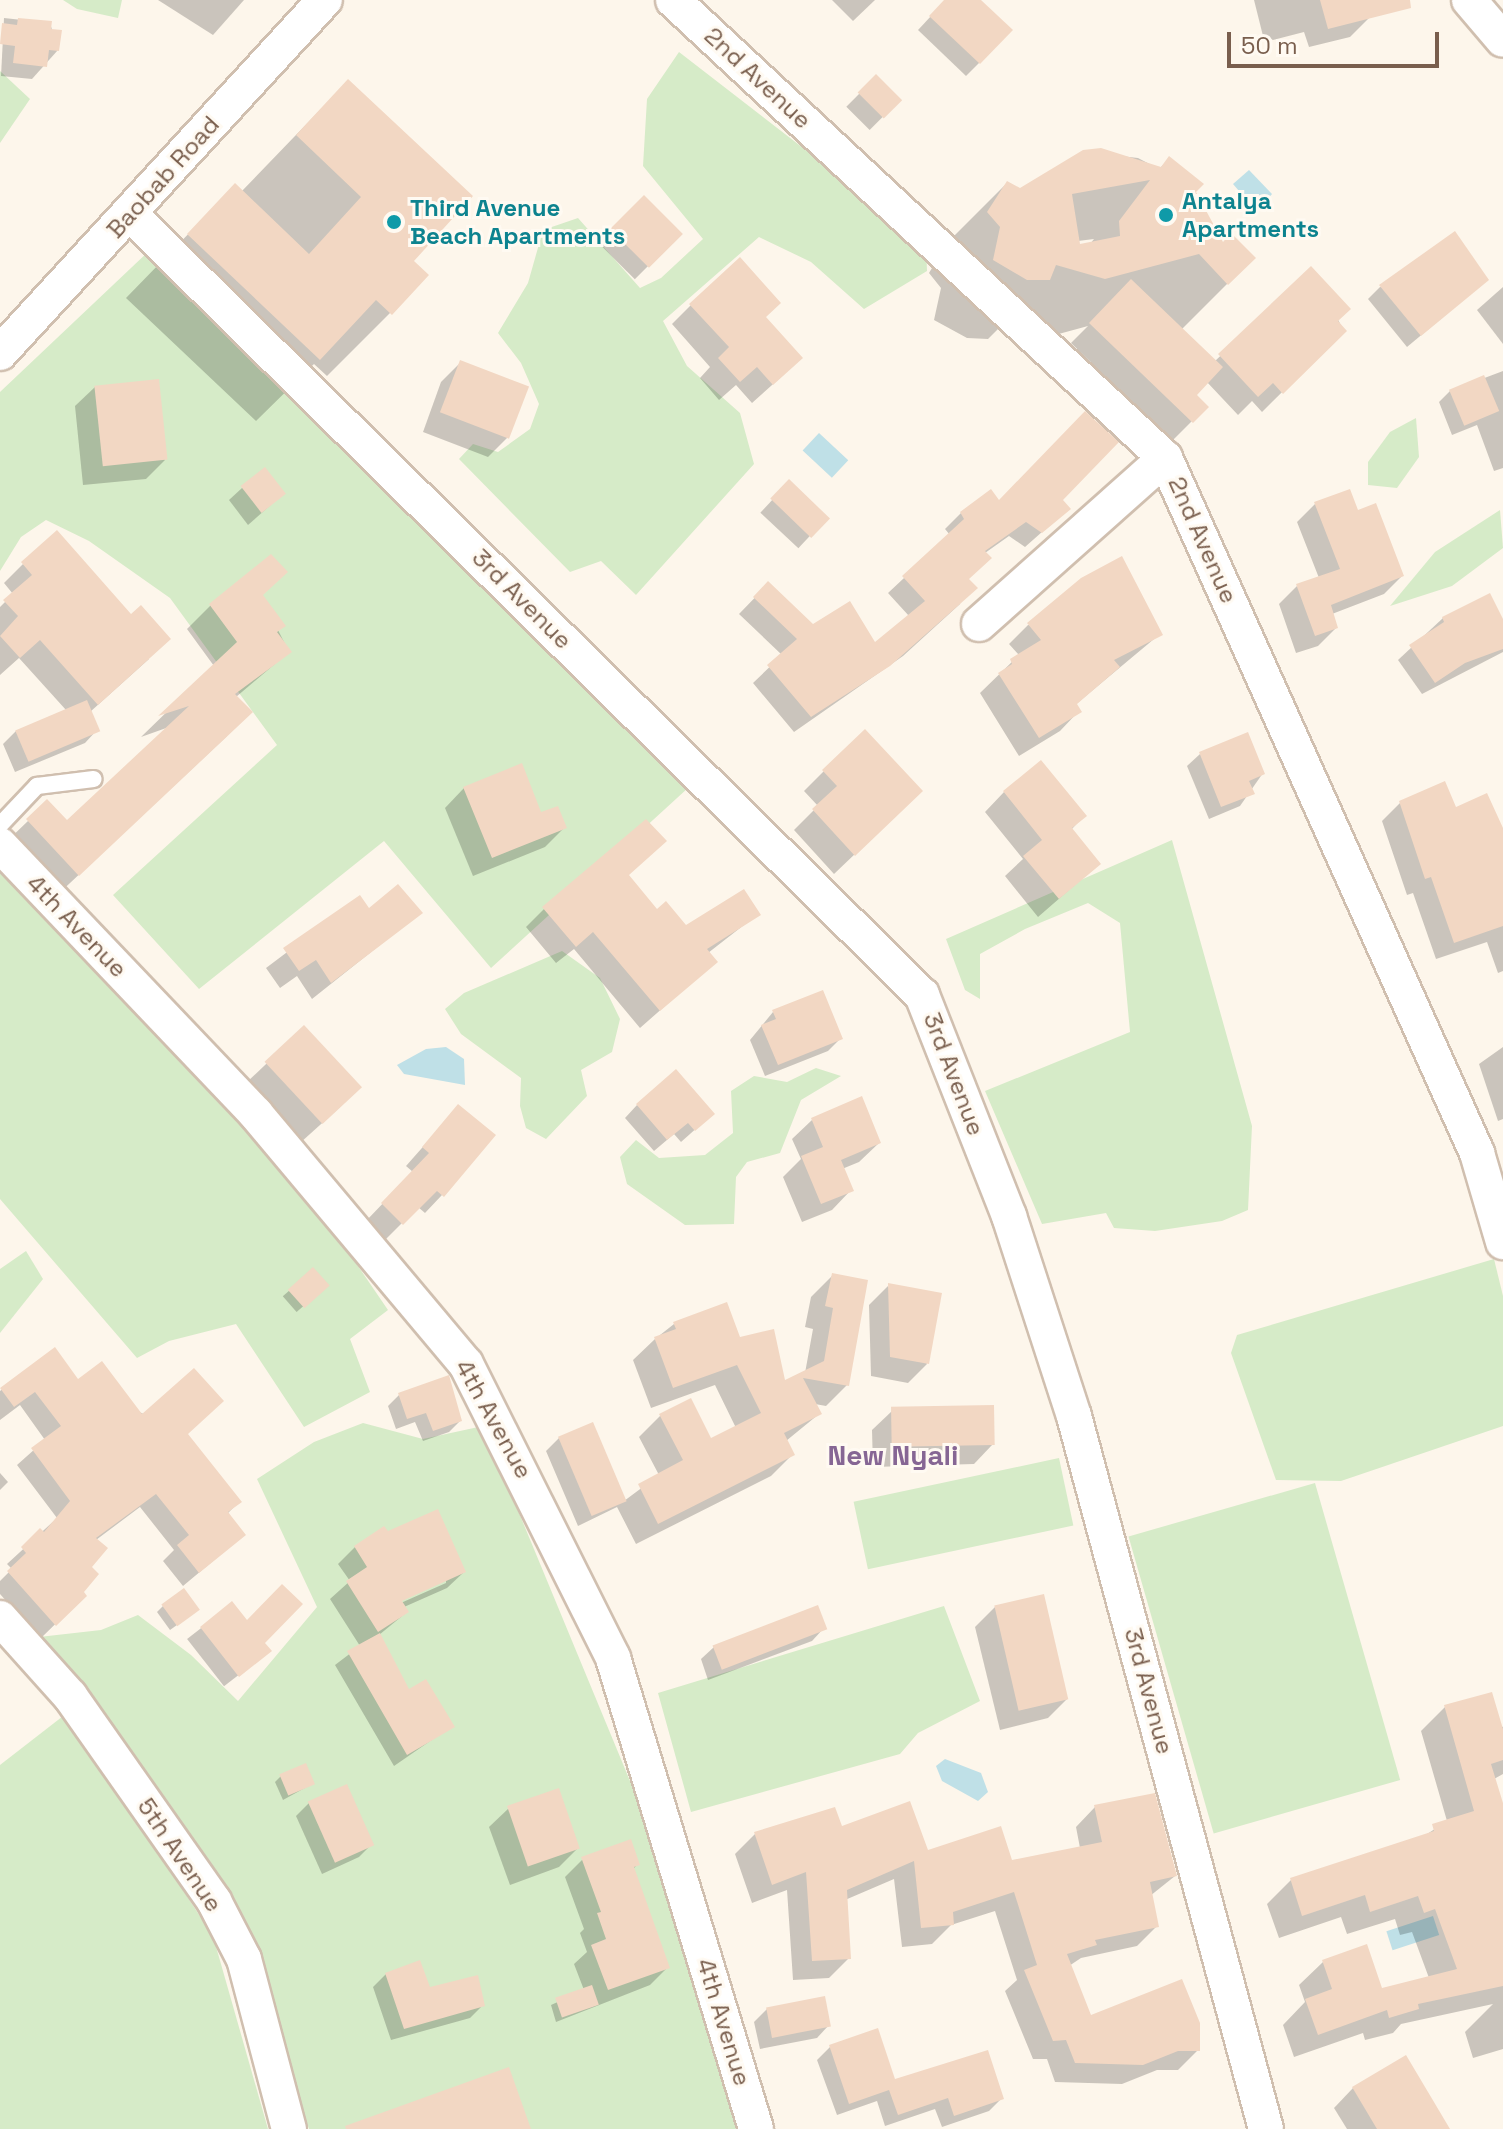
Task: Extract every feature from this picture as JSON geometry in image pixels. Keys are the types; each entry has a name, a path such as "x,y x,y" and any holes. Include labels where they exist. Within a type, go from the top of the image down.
{"street":[{"name":"Baobab Road","path":"0,353 325,0"},
{"name":"2nd Avenue","path":"673,0 1165,458 1477,1153 1503,1242"},
{"path":"1469,0 1503,40"},
{"name":"3rd Avenue","path":"130,214 922,995 1009,1216 1074,1416 1266,2129"},
{"path":"979,624 1165,458"},
{"name":"4th Avenue","path":"0,845 256,1114 466,1364 613,1658 756,2129"},
{"name":"5th Avenue","path":"0,1618 70,1696 214,1901 244,1959 289,2129"}],"lane":[{"path":"0,825 37,786 94,779"}],"green space":[{"path":"63,0 122,0 118,18 77,9"},
{"path":"679,52 926,243 927,271 864,309 811,262 759,237 663,321 687,366 740,413 754,464 636,595 601,561 570,572 459,459 473,444 498,452 530,429 539,404 521,363 498,333 528,283 543,230 578,218 640,288 661,278 703,239 643,166 647,99"},
{"path":"0,71 30,99 0,143"},
{"path":"150,250 688,788 491,968 384,841 199,989 113,895 277,745 170,598 89,541 46,520 21,537 0,571 0,392"},
{"path":"1416,418 1419,457 1397,488 1368,485 1368,462 1390,432"},
{"path":"1500,510 1503,548 1452,586 1390,606 1435,552"},
{"path":"1172,840 1252,1126 1248,1210 1222,1221 1155,1231 1114,1228 1106,1213 1042,1224 985,1091 1130,1032 1120,923 1088,903 1025,929 980,954 980,999 965,990 946,939"},
{"path":"0,868 64,930 319,1209 388,1310 350,1339 370,1392 304,1427 236,1324 169,1341 137,1358 0,1199"},
{"path":"562,951 600,978 620,1019 612,1052 581,1070 587,1096 546,1139 526,1128 520,1106 521,1078 461,1034 445,1009 464,993"},
{"path":"816,1068 841,1076 801,1100 780,1153 747,1162 736,1177 734,1224 685,1225 627,1184 620,1157 636,1140 659,1158 705,1155 733,1133 731,1091 754,1076 787,1082"},
{"path":"26,1251 43,1279 0,1333 0,1269"},
{"path":"1494,1259 1503,1296 1503,1426 1341,1481 1276,1480 1231,1353 1237,1335"},
{"path":"363,1423 423,1439 483,1426 647,1822 738,2129 309,2129 225,1890 39,1637 101,1630 138,1615 191,1655 238,1701 317,1607 257,1479 314,1442"},
{"path":"1059,1458 1073,1525 868,1569 854,1502"},
{"path":"1315,1483 1400,1780 1214,1834 1129,1536"},
{"path":"944,1606 980,1701 918,1733 900,1754 691,1812 658,1693"},
{"path":"67,1713 213,1936 268,2129 0,2129 0,1765"}],"water":[{"path":"1249,170 1272,194 1257,212 1233,184"},
{"path":"819,433 848,460 832,478 803,451"},
{"path":"446,1047 464,1059 465,1085 404,1074 397,1065 426,1049"},
{"path":"945,1759 981,1773 988,1792 978,1801 942,1781 936,1766"},
{"path":"1433,1916 1439,1935 1393,1950 1386,1931"}],"building":[{"path":"944,0 981,0 1013,30 980,64 929,16"},
{"path":"1320,0 1410,0 1411,8 1328,29"},
{"path":"18,18 52,21 51,29 62,30 59,51 49,50 47,67 13,63 15,46 0,44 2,23 17,25"},
{"path":"876,74 902,100 884,119 858,92"},
{"name":"Third Avenue Beach Apartments","path":"348,79 473,196 414,261 429,275 392,315 376,300 320,360 187,234 235,183 309,254 361,197 296,135"},
{"name":"Antalya Apartments","path":"1101,148 1161,167 1169,156 1204,184 1196,192 1223,242 1231,233 1256,258 1228,285 1199,254 1105,279 1056,265 1050,280 1027,280 993,260 1000,227 987,212 1007,181 1020,188 1083,150","holes":["1150,180 1119,221 1120,236 1080,244 1072,194"]},
{"path":"644,195 683,234 649,268 610,229"},
{"path":"1455,231 1489,280 1421,336 1379,285"},
{"path":"740,257 781,303 766,317 803,358 773,385 757,367 740,382 718,358 729,347 689,304"},
{"path":"1311,266 1351,309 1338,321 1347,331 1283,394 1273,383 1258,397 1218,354"},
{"path":"1131,279 1223,367 1197,395 1209,407 1193,423 1089,323"},
{"path":"460,360 529,387 509,439 440,412"},
{"path":"1484,375 1499,411 1464,426 1449,390"},
{"path":"159,379 167,460 103,466 94,386"},
{"path":"1085,411 1119,442 1063,500 1071,509 1042,533 1026,522 985,551 992,558 969,579 978,588 890,666 811,717 767,665 797,639 753,597 768,581 813,624 850,601 875,642 925,601 902,576 964,519 960,512 991,489 999,500"},
{"path":"265,467 286,494 262,513 241,486"},
{"path":"789,479 830,519 811,538 770,498"},
{"path":"1350,489 1358,510 1376,503 1404,576 1331,605 1338,628 1315,636 1296,584 1340,569 1314,502"},
{"path":"57,530 131,614 141,605 171,639 98,705 40,640 20,658 0,636 18,616 3,600 32,575 21,562"},
{"path":"271,554 288,572 263,595 286,626 277,632 292,652 235,694 253,712 79,876 26,819 47,799 67,820 189,706 158,716 237,642 209,604"},
{"path":"1122,556 1163,635 1114,660 1120,667 1077,704 1082,712 1039,738 998,673 1012,664 1010,659 1041,640 1027,623 1081,578"},
{"path":"1490,593 1503,619 1503,649 1465,663 1435,683 1409,645 1444,622 1442,617"},
{"path":"87,700 100,731 28,762 15,730"},
{"path":"865,729 923,791 855,856 812,809 837,786 822,770"},
{"path":"1248,732 1265,774 1249,781 1255,794 1221,807 1199,752"},
{"path":"1041,760 1087,816 1072,828 1101,864 1059,899 1023,856 1042,840 1003,791"},
{"path":"522,763 541,812 558,806 567,828 492,858 463,787"},
{"path":"1445,781 1456,807 1487,793 1503,828 1503,926 1454,943 1431,877 1425,879 1399,801"},
{"path":"646,819 667,841 629,875 657,909 666,901 686,925 744,889 761,915 707,949 718,962 660,1011 593,932 576,947 542,907"},
{"path":"398,884 423,913 331,983 316,960 299,971 283,948 360,895 369,908"},
{"path":"823,990 843,1039 778,1065 761,1025 776,1019 772,1010"},
{"path":"304,1025 362,1087 322,1124 265,1062"},
{"path":"676,1069 715,1114 695,1131 688,1123 667,1140 636,1104"},
{"path":"862,1096 881,1143 841,1160 854,1191 821,1204 801,1156 823,1147 811,1118"},
{"path":"458,1104 496,1135 444,1197 437,1191 403,1225 381,1203 429,1153 422,1147"},
{"path":"313,1267 330,1286 304,1308 288,1290"},
{"path":"832,1273 868,1280 849,1386 803,1378 822,1414 784,1433 795,1455 658,1524 638,1484 683,1460 659,1414 691,1398 711,1438 761,1413 737,1365 673,1388 654,1337 676,1329 673,1322 727,1302 740,1337 774,1329 785,1380 824,1361 833,1308 825,1306"},
{"path":"888,1283 942,1293 929,1364 890,1357"},
{"path":"55,1347 78,1379 102,1361 142,1414 194,1368 224,1401 188,1434 242,1502 228,1512 246,1535 199,1573 177,1545 189,1535 156,1494 96,1538 108,1548 92,1567 99,1574 84,1592 87,1596 56,1626 7,1571 26,1553 21,1547 40,1528 44,1532 70,1501 31,1448 61,1426 35,1392 14,1407 0,1388"},
{"path":"449,1375 462,1421 433,1431 426,1413 407,1419 398,1393"},
{"path":"994,1405 995,1445 892,1447 891,1407"},
{"path":"593,1422 627,1501 592,1516 558,1437"},
{"path":"438,1509 466,1572 402,1601 409,1612 378,1632 346,1581 367,1567 354,1546 384,1526 388,1531"},
{"path":"282,1584 303,1604 265,1643 272,1651 239,1677 200,1627 232,1601 247,1620"},
{"path":"184,1588 200,1610 177,1626 161,1604"},
{"path":"1044,1594 1068,1699 1019,1711 994,1605"},
{"path":"818,1605 827,1629 722,1670 713,1645"},
{"path":"380,1633 409,1689 426,1679 455,1727 407,1755 347,1651"},
{"path":"1492,1692 1503,1729 1503,1760 1491,1764 1503,1803 1503,1986 1418,2004 1419,2009 1389,2018 1387,2010 1318,2035 1305,1999 1332,1989 1322,1960 1367,1944 1382,1988 1457,1969 1435,1909 1424,1913 1418,1896 1370,1912 1365,1895 1302,1916 1290,1878 1434,1831 1432,1824 1474,1811 1444,1705"},
{"path":"306,1763 315,1784 288,1796 279,1774"},
{"path":"347,1784 374,1845 335,1863 308,1801"},
{"path":"559,1788 580,1849 528,1866 507,1806"},
{"path":"1155,1793 1177,1876 1150,1882 1159,1927 1095,1940 1097,1945 1067,1954 1091,2015 1182,1979 1200,2023 1200,2051 1178,2051 1143,2065 1075,2063 1066,2040 1053,2041 1024,1970 1037,1965 1014,1892 953,1912 954,1925 921,1928 914,1861 847,1890 851,1959 812,1961 806,1872 772,1885 754,1832 835,1807 842,1826 910,1801 928,1850 1001,1826 1012,1860 1102,1842 1094,1805"},
{"path":"631,1839 640,1865 634,1867 670,1968 608,1990 591,1945 606,1939 597,1913 601,1912 581,1857"},
{"path":"420,1960 430,1987 478,1975 485,2006 404,2029 385,1973"},
{"path":"592,1985 599,2005 562,2018 555,1998"},
{"path":"825,1996 831,2026 772,2038 766,2007"},
{"path":"878,2028 895,2079 988,2050 1004,2099 954,2116 948,2098 898,2115 889,2090 849,2104 829,2045"},
{"path":"1406,2055 1450,2129 1377,2129 1352,2087"},
{"path":"509,2067 531,2129 346,2129 345,2126"}],"place":[{"name":"Antalya Apartments","path":"1166,215"},
{"name":"Third Avenue Beach Apartments","path":"394,222"}],"district":[{"name":"New Nyali","path":"893,1455"}]}
